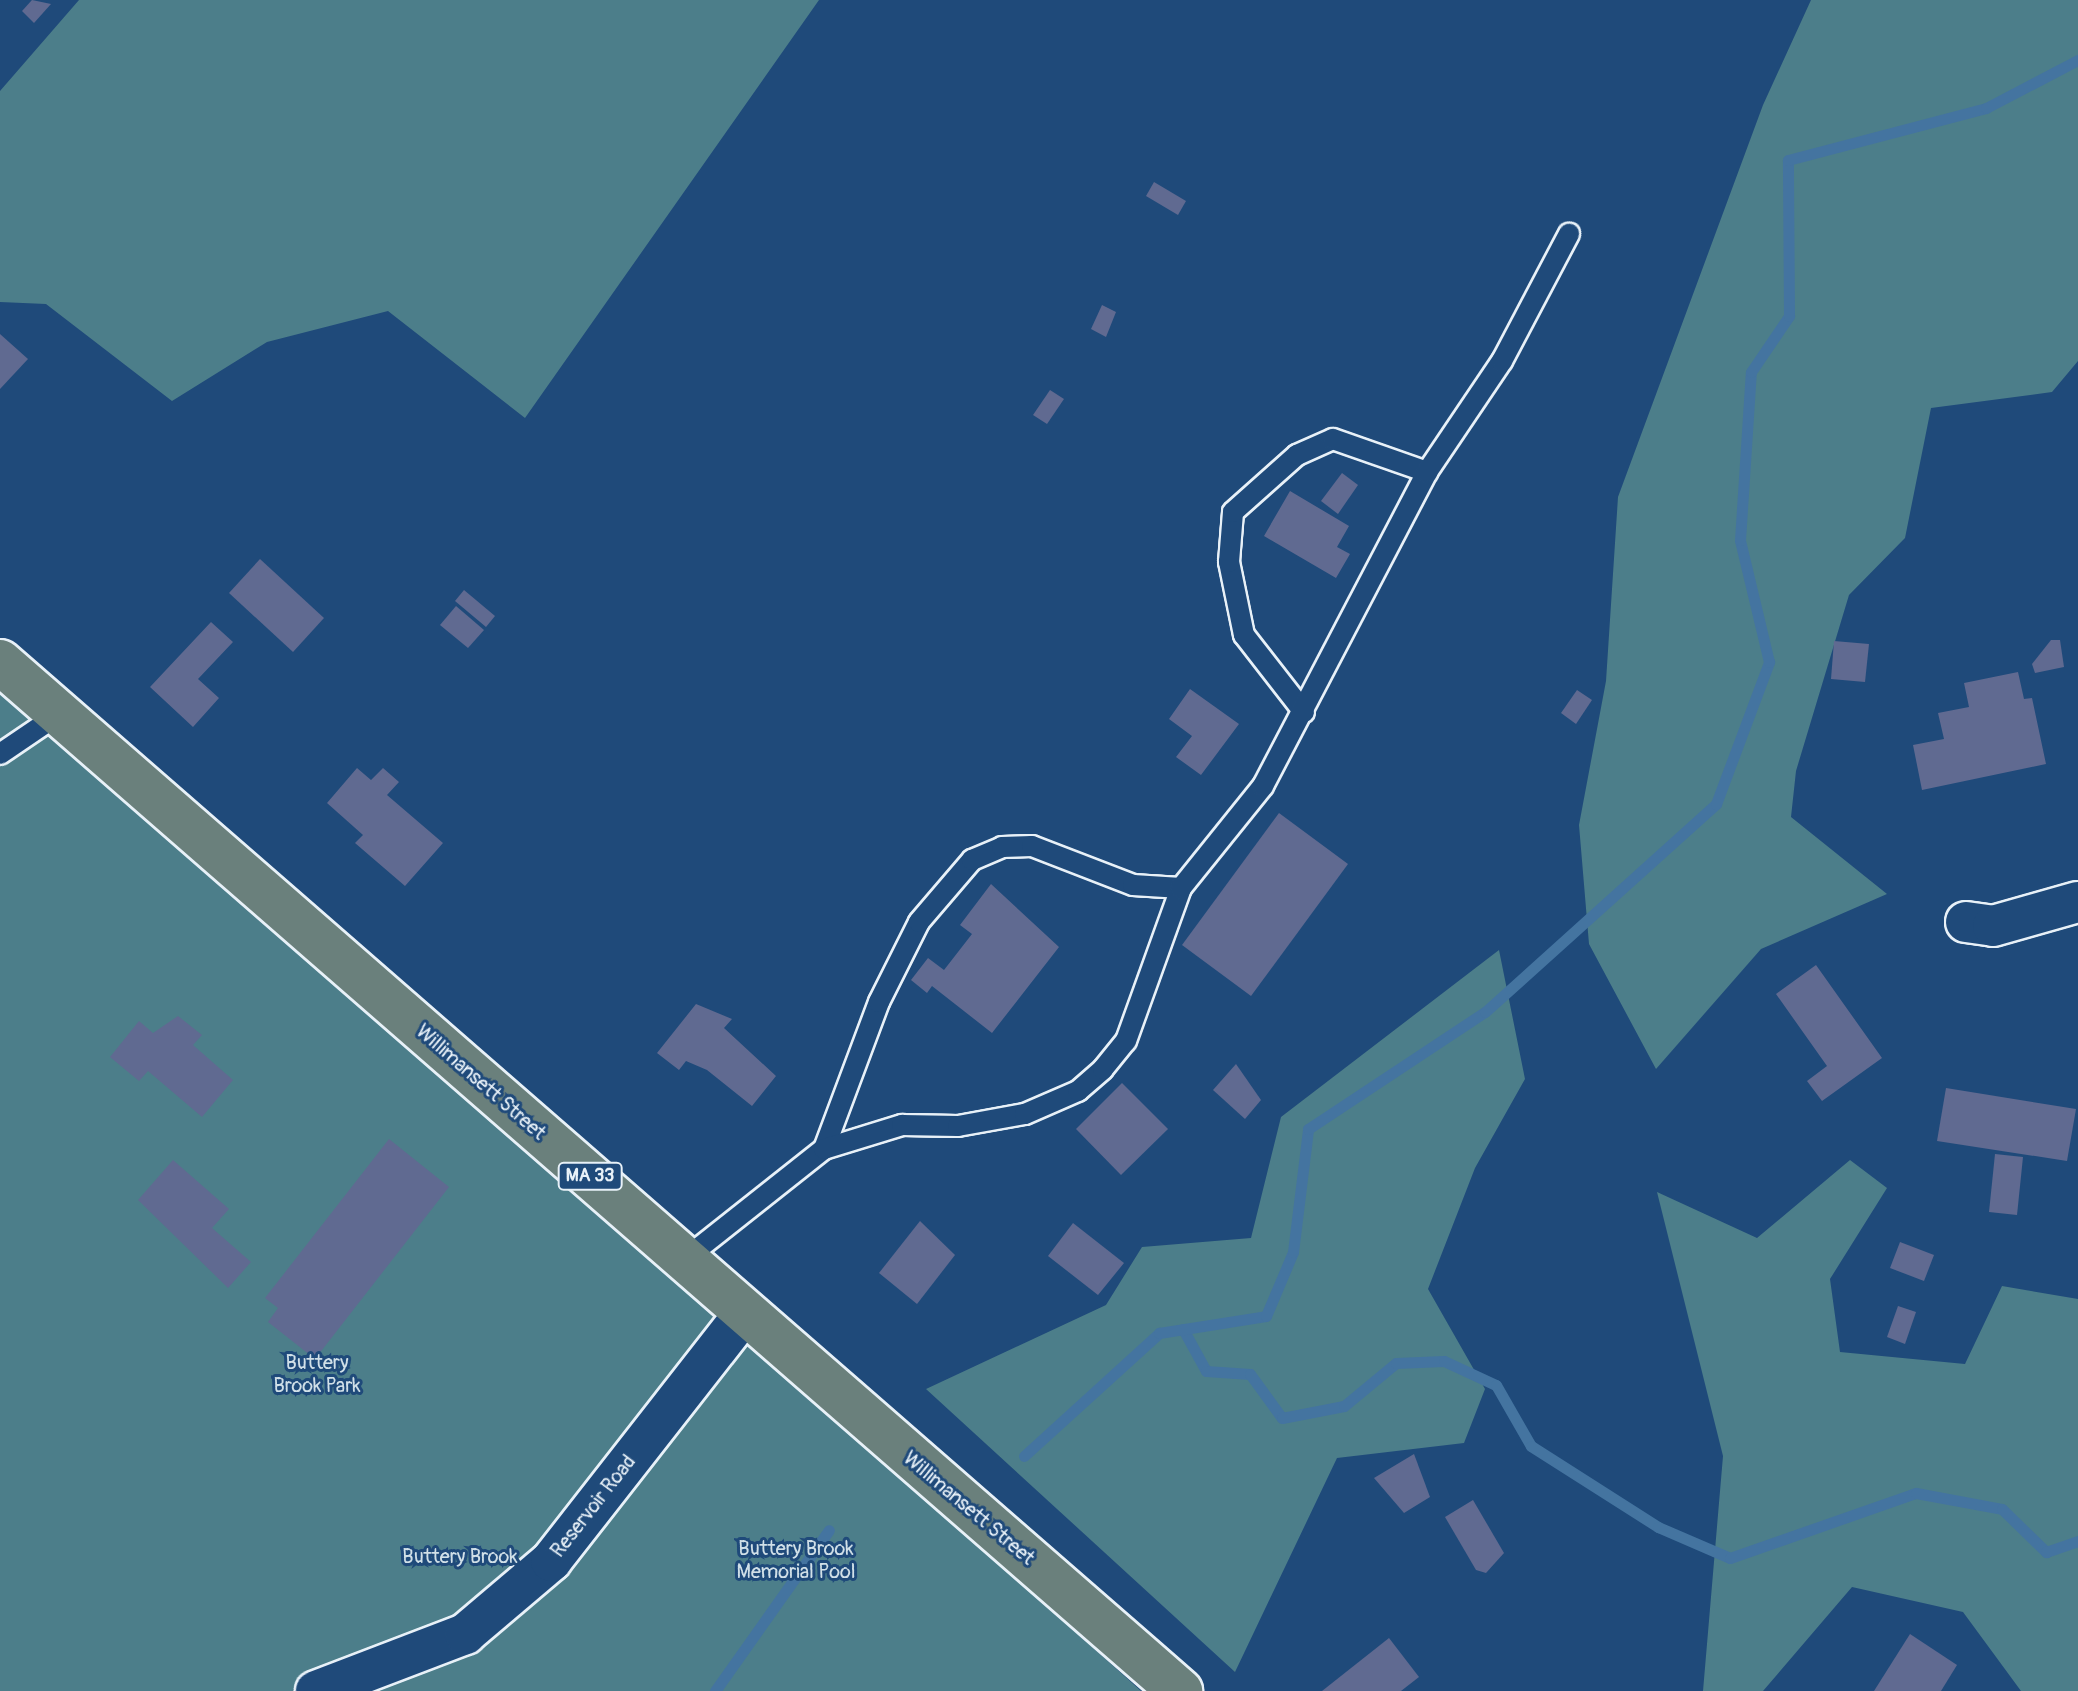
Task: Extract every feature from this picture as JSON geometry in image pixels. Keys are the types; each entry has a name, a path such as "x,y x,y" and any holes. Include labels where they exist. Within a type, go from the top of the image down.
{"main road":[{"name":"Willimansett Street","path":"0,662 685,1259 744,1314 1180,1691"}],"street":[{"path":"1966,922 1993,926 2078,902"},
{"name":"Reservoir Road","path":"316,1691 465,1634 551,1561 744,1314"}],"lane":[{"path":"685,1259 824,1149 902,1125 958,1126 1025,1114 1078,1091 1126,1041 1181,888 1263,786 1427,472 1502,361 1569,234"},
{"path":"1304,712 1244,635 1229,562 1233,512 1297,455 1333,439 1427,472"},
{"path":"0,754 59,714"},
{"path":"824,1149 879,1002 919,922 972,860 1002,847 1032,846 1133,885 1181,888"}],"green space":[{"path":"79,0 819,0 525,418 388,311 267,342 172,401 46,304 0,302 0,91"},
{"path":"1811,0 2078,0 2078,361 2052,392 1931,408 1905,538 1849,595 1796,771 1791,817 1887,894 1761,949 1656,1069 1589,944 1579,825 1606,681 1618,497 1763,105"},
{"name":"Buttery Brook Park","path":"0,667 628,1228 1141,1691 0,1691"},
{"path":"1499,950 1525,1079 1475,1168 1428,1289 1485,1389 1464,1443 1337,1458 1235,1672 926,1389 1106,1305 1142,1247 1251,1238 1281,1117"},
{"path":"1850,1160 1887,1188 1830,1279 1840,1352 1965,1364 2002,1286 2078,1299 2078,1691 2021,1691 1963,1612 1852,1587 1763,1691 1703,1691 1723,1456 1657,1192 1757,1238"}],"building":[{"path":"32,0 51,4 34,23 22,11"},
{"path":"1154,182 1186,201 1178,215 1146,196"},
{"path":"1102,305 1116,312 1106,337 1091,329"},
{"path":"0,334 28,359 0,389"},
{"path":"1050,390 1064,399 1047,424 1033,415"},
{"path":"1342,473 1358,485 1338,514 1321,501"},
{"path":"1290,491 1349,526 1337,547 1350,554 1336,578 1264,536"},
{"path":"260,559 324,618 293,652 229,593"},
{"path":"464,590 495,616 486,627 455,601"},
{"path":"456,606 484,630 468,648 440,625"},
{"path":"211,622 233,642 198,679 219,698 193,727 150,687"},
{"path":"2051,640 2060,640 2064,667 2035,673 2032,664"},
{"path":"1834,641 1869,644 1865,682 1831,679"},
{"path":"2018,672 2024,699 2032,698 2046,764 1922,790 1913,745 1944,739 1938,713 1969,707 1964,683"},
{"path":"1190,689 1239,724 1201,775 1176,757 1192,736 1169,719"},
{"path":"1577,690 1592,700 1576,724 1561,713"},
{"path":"357,768 371,780 383,768 399,782 387,795 443,843 405,886 355,843 363,835 327,803"},
{"path":"1279,813 1348,864 1251,996 1182,945"},
{"path":"991,884 1059,947 992,1033 932,986 927,993 911,980 928,958 944,970 972,934 960,925"},
{"path":"1816,965 1882,1058 1822,1101 1807,1081 1827,1066 1776,994"},
{"path":"696,1004 732,1019 724,1028 776,1076 752,1106 707,1070 686,1061 679,1070 657,1053"},
{"path":"178,1016 202,1035 193,1045 233,1080 202,1117 148,1071 139,1081 110,1057 139,1021 153,1033"},
{"path":"1236,1064 1261,1100 1245,1119 1213,1090"},
{"path":"1122,1083 1168,1129 1121,1175 1076,1129"},
{"path":"1946,1088 2076,1109 2067,1161 1937,1141"},
{"path":"389,1139 449,1187 315,1359 268,1322 278,1308 265,1298"},
{"path":"1995,1154 2023,1157 2017,1215 1989,1212"},
{"path":"173,1160 229,1209 212,1228 251,1262 228,1288 138,1200"},
{"path":"920,1221 955,1255 917,1304 879,1273"},
{"path":"1073,1223 1124,1263 1098,1295 1048,1256"},
{"path":"1900,1242 1934,1255 1924,1281 1890,1268"},
{"path":"1898,1306 1916,1312 1905,1344 1887,1337"},
{"path":"1414,1454 1430,1497 1404,1513 1374,1478"},
{"path":"1473,1500 1504,1553 1486,1573 1476,1570 1445,1517"},
{"path":"1910,1634 1957,1665 1941,1691 1874,1691"},
{"path":"1389,1638 1419,1677 1401,1691 1322,1691"}],"waterway":[{"path":"1024,1456 1159,1333 1266,1316 1293,1252 1308,1129 1485,1012 1716,804 1769,662 1740,540 1751,372 1789,316 1788,160 1986,108 2078,60"},
{"path":"1183,1329 1206,1371 1250,1374 1282,1418 1344,1406 1396,1363 1444,1361 1496,1385 1531,1446 1658,1527 1730,1558 1916,1493 2002,1509 2046,1552 2078,1541"},
{"path":"715,1691 829,1530"}],"park label":[{"name":"Buttery Brook","path":"460,1556"},
{"name":"Buttery Brook Memorial Pool","path":"796,1560"}]}
